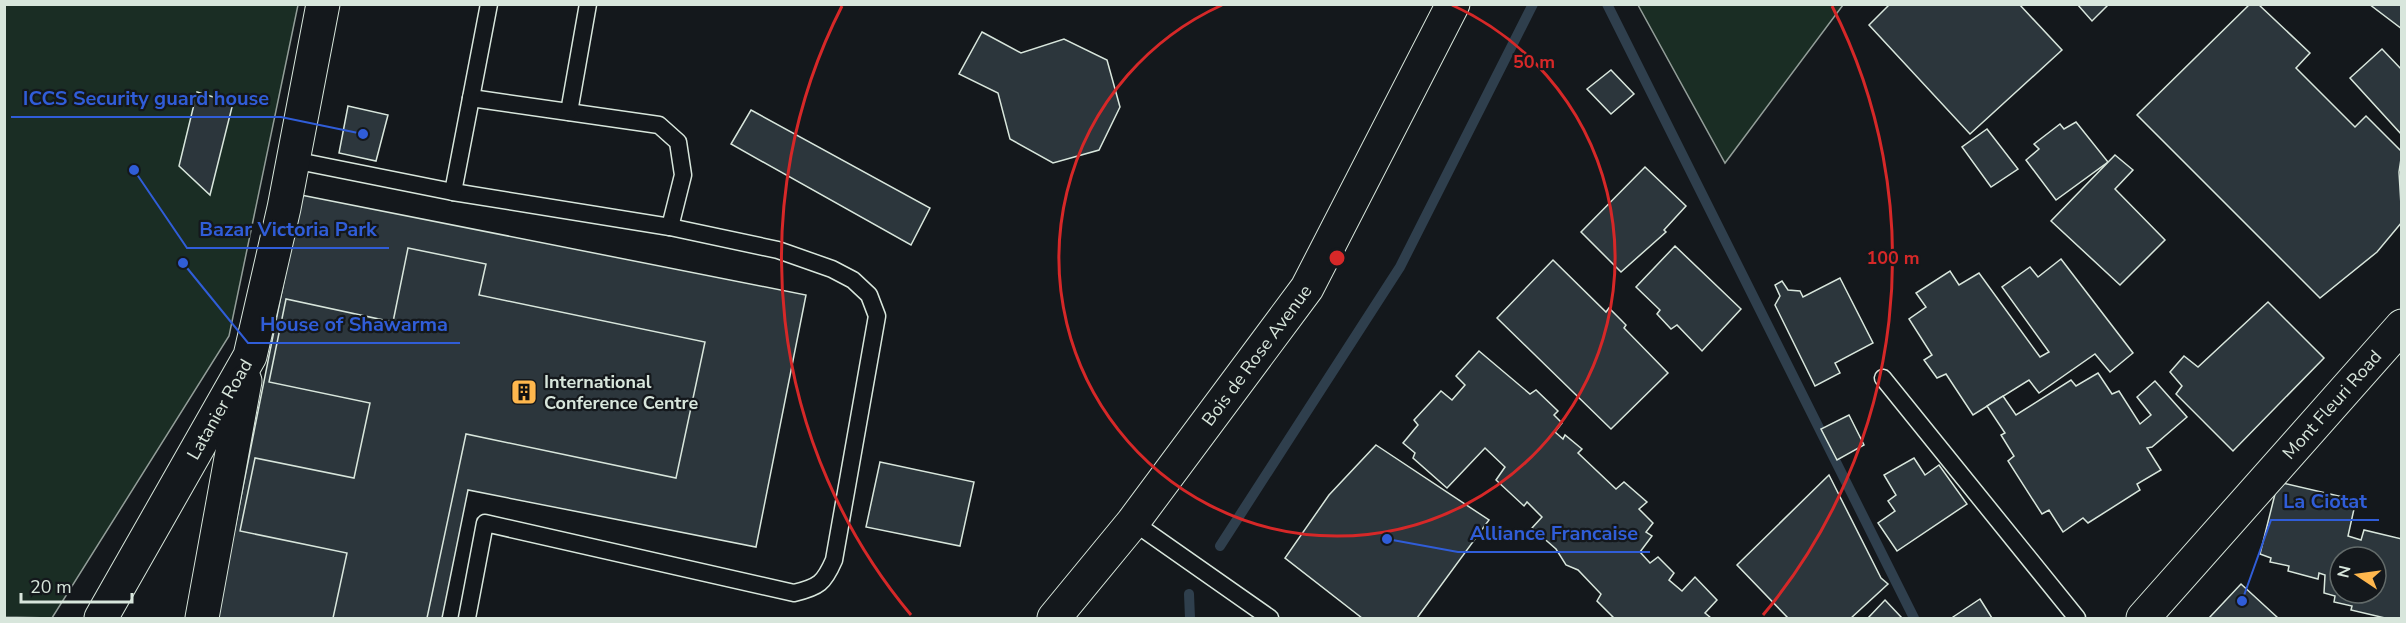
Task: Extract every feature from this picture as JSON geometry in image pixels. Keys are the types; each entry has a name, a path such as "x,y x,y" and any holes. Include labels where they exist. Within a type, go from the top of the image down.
{"main road":[{"name":"Latanier Road","path":"101,618 250,356 293,160 322,4"},
{"name":"Bois de Rose Avenue","path":"1054,618 1133,522 1307,288 1453,4"},
{"name":"Mont Fleuri Road","path":"2143,618 2402,326"},
{"path":"202,618 250,356"}],"lane":[{"path":"453,192 489,4"},
{"path":"569,112 588,4"},
{"path":"471,98 659,125 678,142 682,175 670,227"},
{"path":"293,160 453,192 670,227 778,250 832,268 853,280 869,295 877,316 834,560 826,578 814,589 794,593 485,523 466,618"},
{"path":"1883,378 2077,618"},
{"path":"1133,522 1270,618"}],"green space":[{"path":"4,5 298,5 229,336 52,618 5,617"},
{"path":"1638,5 1843,5 1725,163"}],"building":[{"path":"1890,4 2019,4 2062,50 1970,134 1869,25"},
{"path":"2077,4 2109,4 2092,21"},
{"path":"2250,4 2258,4 2310,53 2296,68 2355,127 2366,116 2402,152 2399,172 2402,222 2377,252 2320,298 2137,115"},
{"path":"2369,4 2402,4 2402,29"},
{"path":"982,32 1021,53 1064,39 1107,60 1120,107 1099,150 1053,163 1010,139 998,93 959,74"},
{"path":"2382,49 2402,70 2402,135 2350,78"},
{"path":"1611,70 1634,94 1611,114 1587,89"},
{"path":"197,92 233,103 210,195 179,166"},
{"path":"348,106 388,115 376,161 339,153"},
{"path":"751,110 930,208 911,245 731,144"},
{"path":"2076,122 2108,162 2056,200 2026,160 2039,149 2034,144 2060,124 2064,129"},
{"path":"1987,129 2018,169 1991,187 1962,147"},
{"path":"2115,155 2133,170 2115,189 2165,240 2120,285 2051,221"},
{"path":"1645,167 1686,206 1664,230 1666,232 1621,272 1581,232"},
{"name":"International Conference Centre","path":"301,195 806,295 756,547 468,490 442,618 217,618"},
{"path":"1675,246 1741,309 1702,351 1677,325 1671,329 1657,314 1660,310 1636,287"},
{"path":"408,248 486,264 479,295 705,342 676,478 466,434 427,618 333,618 347,553 240,531 255,458 354,478 370,403 269,382 286,299 393,322"},
{"path":"2061,259 2133,353 2110,372 2095,354 2039,393 2029,380 1973,415 1946,374 1937,378 1924,360 1932,355 1909,319 1926,307 1916,293 1950,271 1959,285 1979,273 2040,357 2049,352 2002,287 2030,267 2038,277"},
{"path":"1553,260 1606,312 1609,308 1626,325 1624,328 1668,373 1611,429 1497,318"},
{"path":"1840,278 1873,343 1835,363 1840,373 1815,386 1775,305 1780,296 1775,285 1782,281 1788,290 1800,291 1803,297"},
{"path":"2268,302 2324,358 2233,451 2176,394 2182,386 2170,372 2184,356 2198,367"},
{"path":"1479,351 1530,394 1536,390 1558,411 1554,415 1562,423 1555,432 1563,439 1565,435 1582,449 1578,453 1616,489 1624,482 1647,502 1639,509 1653,523 1646,532 1652,536 1640,552 1650,563 1658,557 1674,573 1669,580 1682,591 1695,577 1717,600 1705,613 1711,618 1611,618 1613,617 1597,601 1601,594 1578,570 1566,565 1556,549 1532,528 1542,517 1527,502 1524,506 1496,480 1505,467 1485,448 1447,488 1413,458 1415,453 1403,443 1418,425 1414,420 1441,391 1452,400 1465,385 1456,376"},
{"path":"2098,373 2112,394 2119,391 2140,424 2151,415 2137,397 2155,381 2187,417 2152,447 2147,448 2161,470 2137,484 2140,490 2088,523 2083,518 2063,532 2049,510 2042,514 2008,461 2014,456 2001,435 2005,433 1987,406 2003,396 2016,415 2071,380 2076,386"},
{"path":"1849,415 1864,445 1837,460 1821,429"},
{"path":"1376,445 1489,520 1417,618 1362,618 1285,558 1329,495"},
{"path":"1914,458 1925,475 1939,465 1967,504 1897,551 1878,523 1895,511 1888,501 1896,495 1884,475"},
{"path":"880,462 974,482 960,546 866,527"},
{"path":"1829,475 1881,578 1888,584 1851,618 1788,618 1737,565"},
{"path":"2278,482 2356,500 2348,536 2361,540 2364,530 2402,539 2402,618 2385,618 2351,610 2352,606 2348,605 2388,605 2388,545 2328,545 2328,594 2324,593 2325,575 2319,573 2318,579 2288,571 2289,566 2270,562 2271,558 2260,554"},
{"path":"2241,584 2278,618 2209,618"},
{"path":"1980,599 1992,618 1953,617"},
{"path":"1885,600 1902,618 1868,618"}],"waterway":[{"path":"1220,546 1400,267 1533,4"},
{"path":"1607,4 1914,618"},
{"path":"1189,594 1190,618"}],"place":[{"name":"ICCS Security guard house","path":"363,134"},
{"name":"Bazar Victoria Park","path":"134,170"},
{"name":"House of Shawarma","path":"183,263"},
{"name":"International Conference Centre","path":"524,392"},
{"name":"Alliance Francaise","path":"1387,539"},
{"name":"La Ciotat","path":"2242,601"}]}
